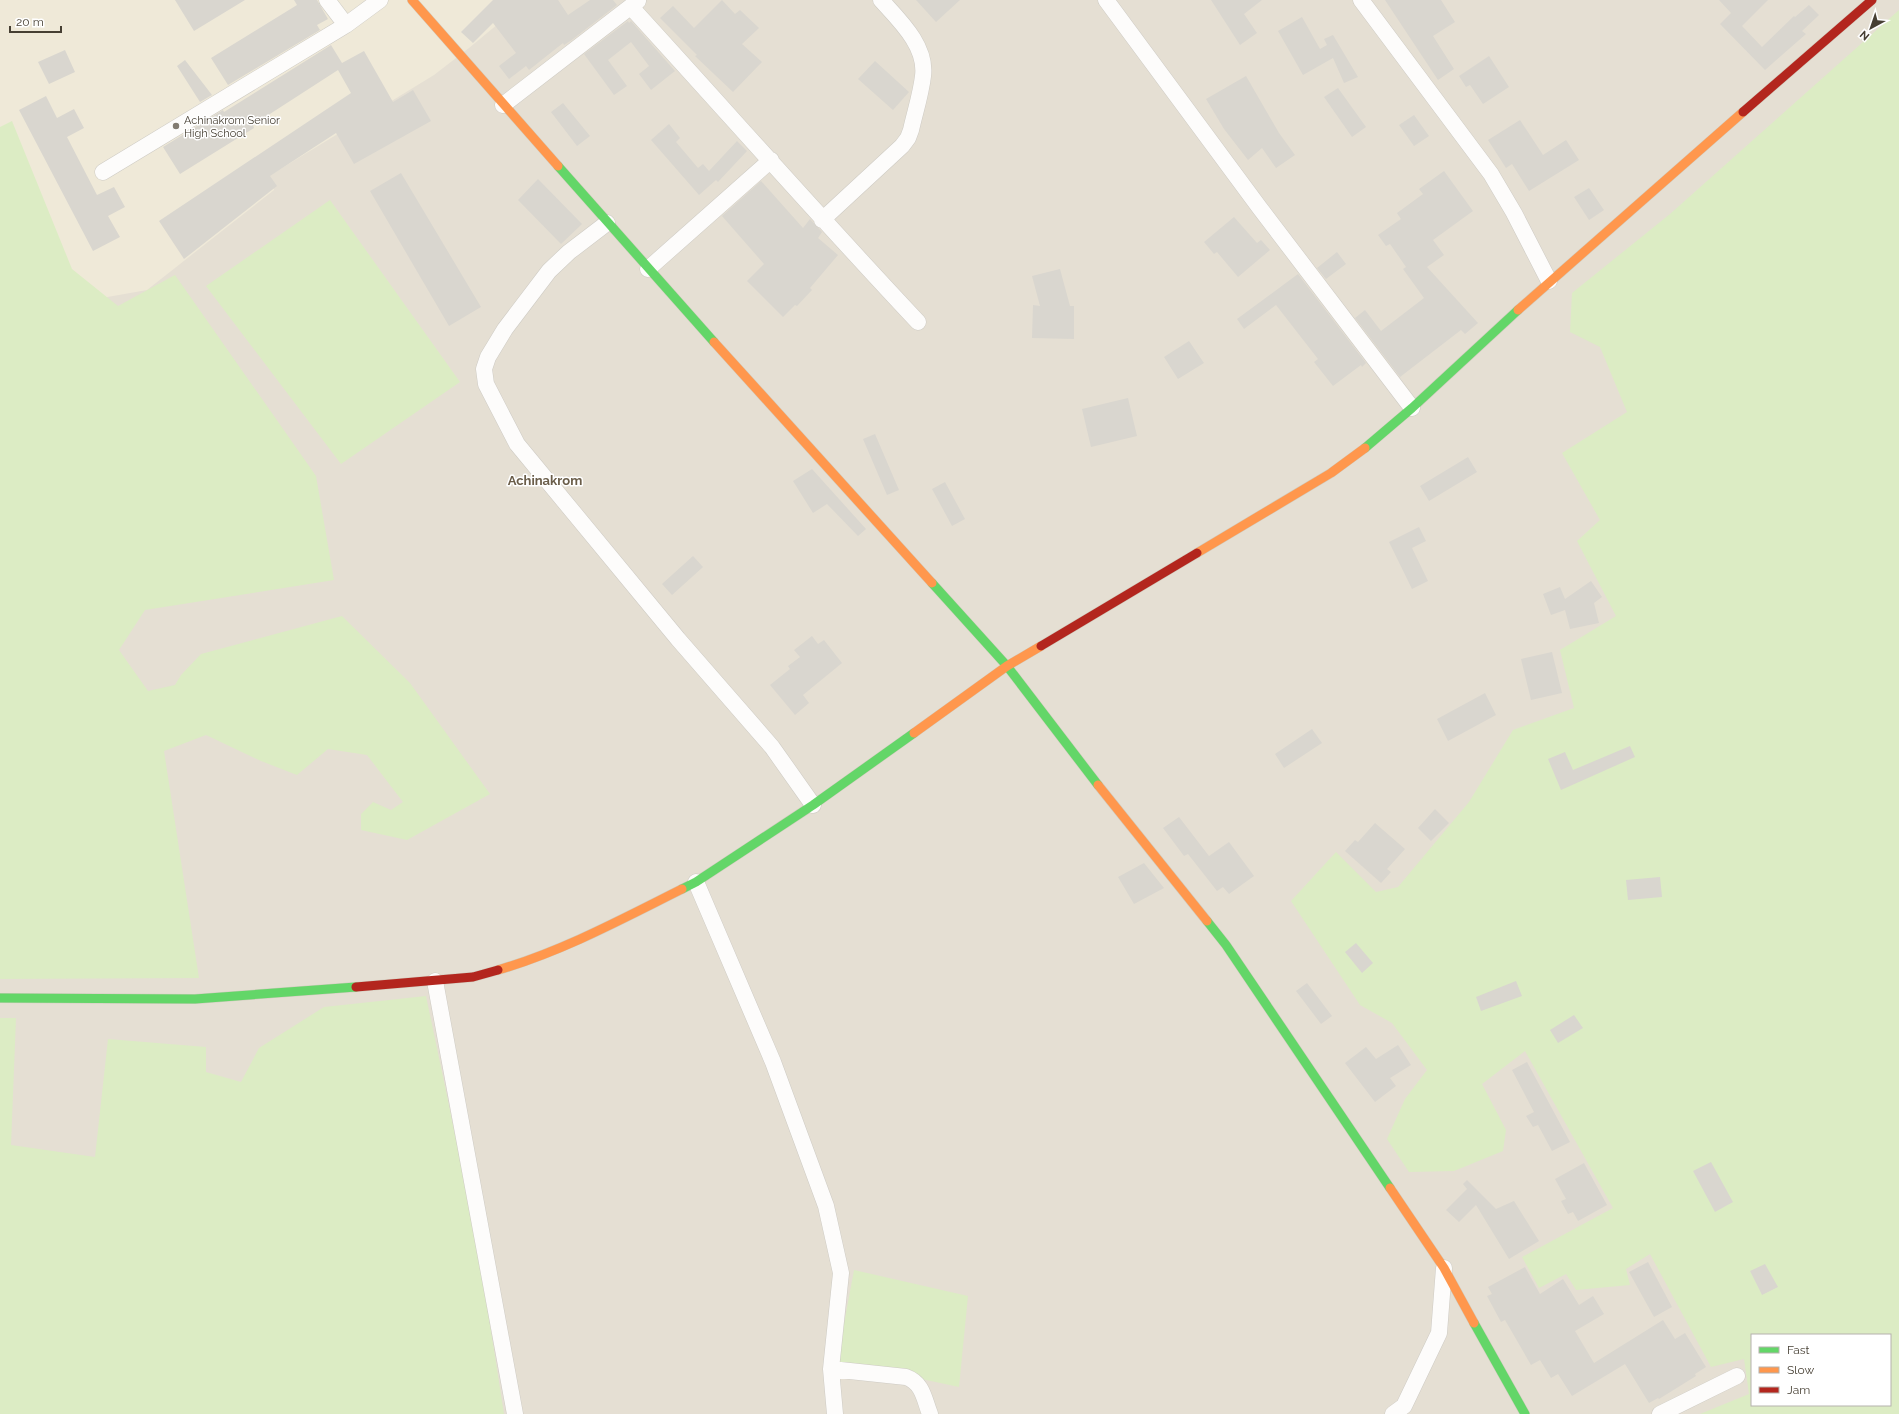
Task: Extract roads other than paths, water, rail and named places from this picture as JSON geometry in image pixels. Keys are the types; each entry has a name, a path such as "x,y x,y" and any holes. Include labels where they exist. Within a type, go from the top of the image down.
{"street":[{"path":"327,0 346,25"},
{"path":"103,172 346,25 380,0"},
{"path":"412,0 648,269 1007,666 1108,798 1226,945 1444,1268 1525,1414"},
{"path":"822,220 902,146 908,138 911,130 923,74 922,56 916,43 881,0"},
{"path":"1106,0 1259,207 1412,408"},
{"path":"1361,0 1491,174 1514,213 1549,281"},
{"path":"0,998 195,999 473,977 531,960 585,938 696,882 813,806 1007,666 1324,477 1367,447 1412,408 1549,281 1872,0"},
{"path":"503,104 635,4 822,220 918,322"},
{"path":"648,269 770,160"},
{"path":"607,223 569,252 549,271 505,329 488,357 484,370 486,384 517,444 678,639 772,747 813,806"},
{"path":"696,882 773,1062 826,1206 841,1273 831,1368 835,1414"},
{"path":"435,981 515,1414"},
{"path":"1393,1414 1404,1406 1439,1333 1444,1268"},
{"path":"831,1368 912,1379 920,1386 930,1414"},
{"path":"1660,1414 1737,1376"}],"place":[{"name":"Achinakrom Senior High School","path":"176,126"}],"district":[{"name":"Achinakrom","path":"545,480"}]}
